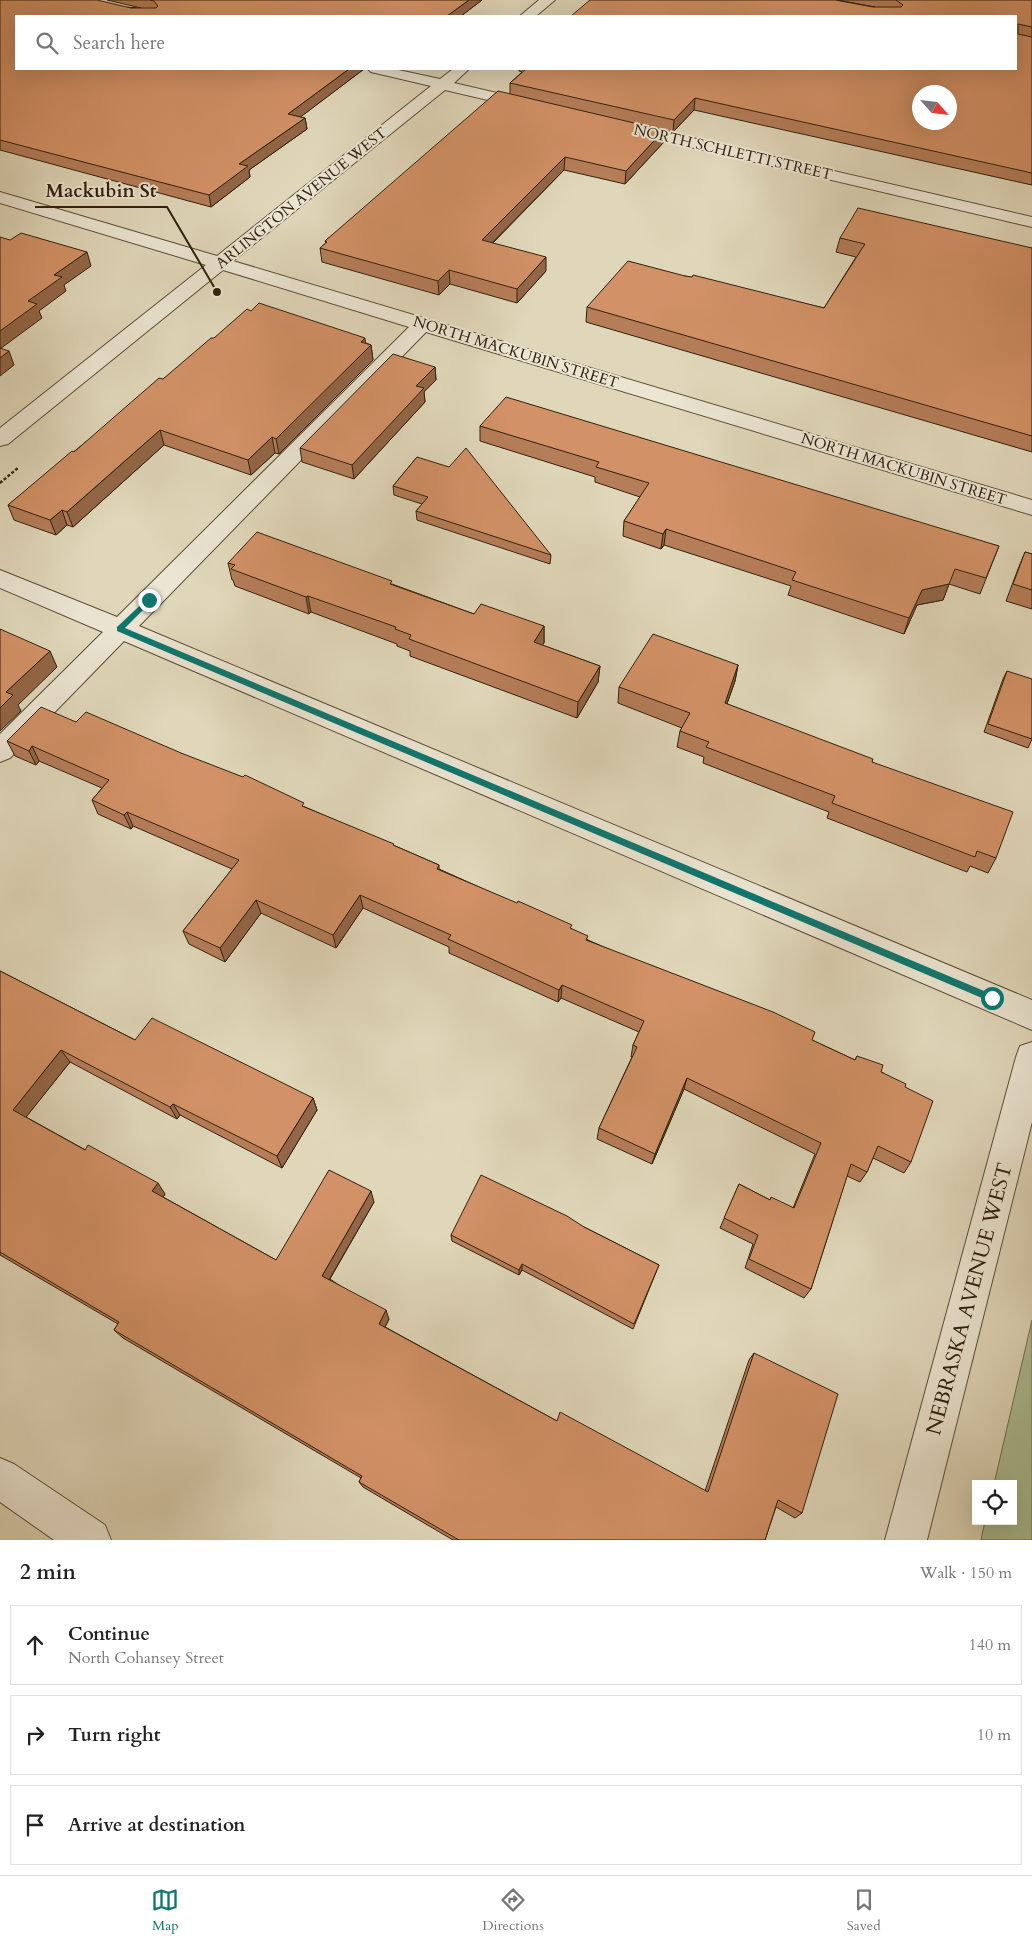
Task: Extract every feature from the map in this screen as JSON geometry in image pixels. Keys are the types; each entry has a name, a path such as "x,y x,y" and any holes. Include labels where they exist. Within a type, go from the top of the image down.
{"street":[{"path":"528,15 548,0"},
{"path":"380,70 543,108"},
{"name":"ARLINGTON AVENUE WEST","path":"0,439 461,70"},
{"name":"NORTH SCHLETTI STREET","path":"610,123 1032,222"},
{"name":"NORTH MACKUBIN STREET","path":"0,196 1032,508"},
{"path":"0,751 423,324"},
{"path":"0,578 1032,1015"},
{"name":"NEBRASKA AVENUE WEST","path":"906,1540 1032,1057"},
{"path":"0,1478 90,1540"}],"green space":[{"path":"1032,1320 1032,1540 981,1540 984,1525 1017,1525 1017,1480 995,1480"}],"building":[{"path":"0,0 97,0 131,8 156,8 158,6 154,1 150,0 469,0 448,15 15,15 15,70 348,70 288,114 305,118 239,164 248,166 209,195 0,140"},
{"path":"590,0 835,0 873,7 901,7 903,5 896,0 1032,0 1032,27 1018,24 1018,34 1032,37 1032,173 695,98 674,120 510,83 525,70 1017,70 1017,15 572,15"},
{"path":"498,91 664,130 626,171 565,157 482,240 546,257 517,289 449,270 438,281 320,248 327,242 325,241"},
{"path":"858,208 1032,248 1032,436 587,307 628,261 685,276 692,277 693,275 824,308 865,244 840,238"},
{"path":"21,233 87,252 54,275 62,277 28,301 37,304 0,331 0,237 10,240"},
{"path":"259,303 365,338 361,342 371,345 276,439 272,437 248,460 160,430 67,512 62,510 50,520 8,505 72,451 74,452 159,378 163,379 247,309 251,311"},
{"path":"0,348 9,351 0,358"},
{"path":"393,354 435,367 416,386 424,388 352,465 300,448"},
{"path":"506,397 999,546 986,578 955,569 949,584 922,590 909,618 792,580 796,572 666,529 663,534 624,521 649,483 596,467 599,462 480,426"},
{"path":"466,448 551,555 416,511 428,497 393,486 417,457 449,467"},
{"path":"257,532 392,581 390,584 474,614 481,604 544,626 534,642 600,666 578,702 409,639 411,635 395,629 396,627 308,596 306,597 231,569 235,565 228,563"},
{"path":"1025,552 1032,554 1032,590 1013,584"},
{"path":"0,629 50,651 6,692 13,695 0,708"},
{"path":"653,634 738,665 725,703 873,759 872,762 1013,812 996,858 977,851 975,857 832,803 835,796 706,747 709,742 680,731 690,713 619,687"},
{"path":"1007,671 1032,679 1032,739 988,724"},
{"path":"41,707 76,722 86,712 181,753 243,777 245,775 304,803 302,806 439,865 437,869 572,925 570,928 588,936 586,940 773,1012 815,1032 812,1040 855,1060 857,1056 883,1065 881,1072 906,1084 905,1087 933,1101 911,1162 878,1146 867,1172 851,1164 811,1289 749,1259 758,1235 724,1218 739,1184 770,1200 771,1197 794,1208 821,1143 687,1078 655,1154 599,1128 637,1047 633,1045 644,1021 562,985 559,990 448,939 451,935 360,895 333,935 256,900 220,948 183,931 239,860 127,812 124,815 92,800 109,780 32,746 29,751 7,741"},
{"path":"0,971 135,1040 152,1018 313,1098 277,1156 173,1104 170,1107 61,1050 13,1110 85,1150 88,1145 158,1183 152,1191 276,1260 329,1170 371,1191 322,1276 386,1310 379,1324 557,1421 560,1412 708,1492 754,1353 838,1394 802,1513 778,1500 765,1540 459,1540 359,1482 362,1476 114,1330 119,1322 0,1252"},
{"path":"481,1175 567,1216 584,1227 659,1265 634,1324 522,1264 519,1270 451,1235"}],"place":[{"name":"Mackubin St","path":"217,292"}],"route":[{"path":"149,600 120,629 992,998"}]}
